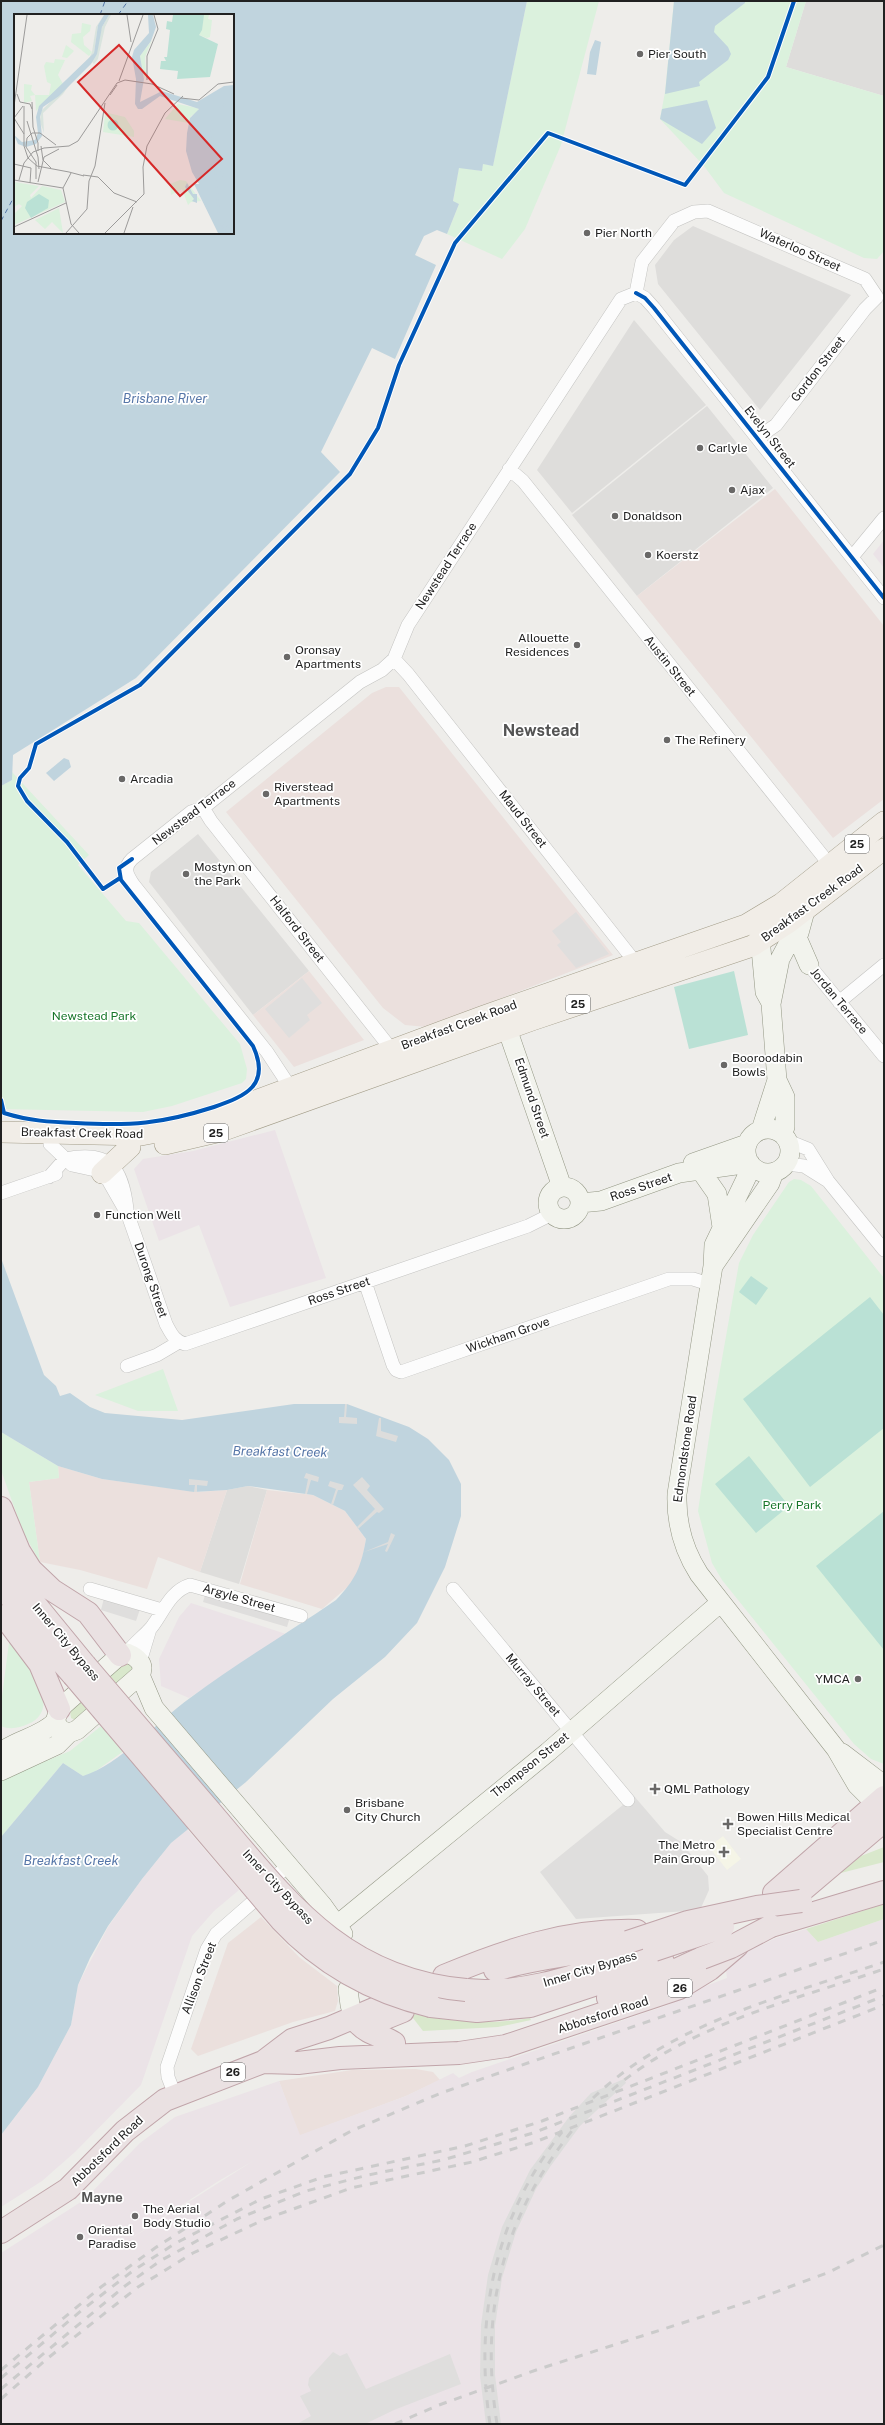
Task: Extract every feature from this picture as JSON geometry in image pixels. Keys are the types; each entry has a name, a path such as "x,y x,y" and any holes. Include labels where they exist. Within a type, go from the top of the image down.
{"highway":[{"path":"1,1508 19,1551 31,1570 52,1590 88,1614 132,1661"},
{"name":"Inner City Bypass","path":"1,1546 26,1593 79,1670 281,1920 304,1944 328,1962 359,1980 384,1992 430,2006 484,2011 538,2004 776,1924 884,1892"},
{"name":"Inner City Bypass","path":"1,1582 28,1624 79,1670 275,1887 312,1924 341,1947 382,1970 430,1985 469,1984 509,1990 547,1983 884,1876"},
{"path":"1,1611 40,1664 61,1721"},
{"path":"774,1893 883,1801"},
{"name":"Abbotsford Road","path":"263,2062 298,2063 324,2060 482,2051 539,2036 679,1988 710,1969 883,1801"},
{"path":"469,1984 510,1965 606,1949 633,1937 688,1922 757,1907 805,1900"},
{"path":"324,2060 346,2046 462,2039 507,2031 627,1992 702,1958 731,1947 776,1924"},
{"path":"444,1976 496,1954 572,1935 633,1937"},
{"path":"387,2007 358,2023 373,2035 384,2037 394,2043"},
{"name":"Abbotsford Road","path":"1,2232 68,2189 135,2121 156,2106 175,2095 263,2062 292,2040 313,2034 333,2038 358,2023"}],"main road":[{"name":"Breakfast Creek Road","path":"1,1132 109,1136 152,1134 188,1126 295,1095 504,1019 636,963 733,930 759,919 884,822"},
{"name":"Breakfast Creek Road","path":"1,1144 130,1147 160,1145 202,1137 392,1050 649,980 760,942 805,910 884,849"},
{"path":"106,1169 130,1147"}],"street":[{"name":"Waterloo Street","path":"636,293 642,262 674,221 694,212 708,211 865,279 880,297"},
{"name":"Evelyn Street","path":"636,293 645,298 654,308 884,598"},
{"name":"Newstead Terrace","path":"295,1095 267,1052 138,890 127,873 126,866 132,859 191,812 203,808 360,682 382,670 394,659 408,625 621,299 636,293"},
{"name":"Gordon Street","path":"757,438 776,425 865,309 880,297"},
{"name":"Austin Street","path":"510,469 523,481 830,865"},
{"path":"852,557 884,518"},
{"name":"Maud Street","path":"394,659 408,674 649,980"},
{"name":"Halford Street","path":"203,808 211,821 392,1050"},
{"path":"780,1168 790,1153 785,1138 785,1096 777,1080 771,1004 780,960 787,946 796,935 805,910"},
{"path":"759,919 764,992 771,1004"},
{"path":"796,935 809,965"},
{"name":"Jordan Terrace","path":"809,965 884,1056"},
{"path":"839,1002 884,965"},
{"name":"Edmund Street","path":"504,1019 562,1187"},
{"path":"761,1130 777,1080"},
{"path":"828,1181 804,1166 780,1168 762,1172 751,1165 747,1158 747,1144 750,1138 761,1130 776,1130 785,1138 808,1149 828,1181 884,1250"},
{"path":"50,1144 70,1163"},
{"name":"Ross Street","path":"679,1173 691,1164 747,1144"},
{"path":"1,1193 49,1176 70,1163 91,1157 106,1169"},
{"name":"Ross Street","path":"580,1203 601,1201 679,1173 751,1165"},
{"name":"Edmondstone Road","path":"751,1165 714,1245 713,1266 709,1284 677,1507 680,1532 687,1553 699,1574 836,1749 857,1784 867,1795 883,1801"},
{"name":"Edmondstone Road","path":"713,1266 780,1168"},
{"name":"Durong Street","path":"106,1169 118,1170 125,1190 128,1215 166,1324 171,1335 179,1342"},
{"path":"701,1171 717,1194 722,1227"},
{"path":"562,1187 572,1189 579,1198 580,1203 579,1209 572,1217 561,1219 552,1214 548,1205 550,1195 562,1187"},
{"name":"Ross Street","path":"126,1366 158,1355 179,1342 193,1342 528,1226 552,1214"},
{"name":"Wickham Grove","path":"365,1282 393,1365 396,1370 401,1372 669,1279 694,1279 709,1284"},
{"name":"Argyle Street","path":"132,1661 138,1638 150,1629 162,1610 178,1590 190,1585 301,1616"},
{"path":"90,1589 162,1610"},
{"name":"Murray Street","path":"453,1589 628,1800"},
{"name":"Thompson Street","path":"289,1865 340,1930 721,1602"},
{"path":"61,1721 77,1730 120,1693 132,1661"},
{"path":"132,1661 154,1708 289,1865"},
{"path":"5,1744 45,1731 61,1721 132,1661"},
{"path":"120,1693 141,1700 154,1708"},
{"path":"1,1771 57,1745 61,1721"},
{"name":"Allison Street","path":"175,2095 168,2077 167,2067 207,1949 216,1934 255,1900 268,1883 289,1865"},
{"path":"348,1989 350,2005 358,2023"}],"shaded area":[{"path":"806,1 884,1 884,96 786,67"},
{"path":"693,226 851,295 760,410 658,284 655,265 674,240"},
{"path":"634,320 706,405 572,513 537,470"},
{"path":"707,406 773,488 637,596 572,515"},
{"path":"775,489 884,626 884,799 833,838 637,596"},
{"path":"884,540 884,568 873,554"},
{"path":"386,687 399,687 613,955 427,1027 405,1025 383,1008 226,812 372,693"},
{"path":"198,834 309,971 253,1015 149,882 151,872"},
{"path":"576,912 609,954 576,968 557,945 561,942 552,931"},
{"path":"309,971 364,1040 294,1067 253,1015"},
{"path":"302,978 322,1003 307,1015 310,1020 289,1038 265,1009"},
{"path":"275,1130 326,1278 230,1307 199,1225 159,1241 134,1169 143,1159 193,1151"},
{"path":"58,1466 102,1479 197,1492 227,1490 200,1572 158,1557 147,1589 80,1570 40,1562 29,1482 59,1478"},
{"path":"248,1486 267,1490 239,1584 200,1572 227,1490"},
{"path":"267,1490 313,1495 345,1511 366,1539 361,1565 351,1584 322,1609 240,1584"},
{"path":"206,1592 290,1617 287,1627 203,1602"},
{"path":"104,1598 140,1609 136,1621 101,1610"},
{"path":"191,1603 286,1634 189,1698 161,1686 159,1659 179,1617"},
{"path":"634,1796 665,1832 681,1842 708,1876 709,1890 700,1910 576,1919 540,1872"},
{"path":"187,1829 239,1890 214,1911 192,1936 141,2085 75,2152 42,2181 1,2207 1,2135 38,2087 71,2025 78,1985 108,1927 142,1879 171,1843"},
{"name":"The Metro Pain Group","path":"723,1836 741,1859 727,1870 709,1847"},
{"path":"261,1917 299,1957 337,1986 338,2001 335,2011 293,2022 198,2056 191,2049 228,1943"},
{"path":"884,1919 884,2424 1,2424 1,2253 84,2200 140,2143 175,2117 279,2081 300,2135 406,2096 453,2073 459,2078 472,2072 668,2005 703,1987 727,1978 726,1970 747,1952 776,1938 806,1929 818,1942","holes":["253,2161 121,2245 217,2182"]},
{"path":"416,2069 433,2072 440,2080 406,2096 299,2136 279,2081 352,2070"},
{"path":"333,2352 340,2356 347,2353 366,2389 450,2354 461,2384 394,2410 365,2424 297,2424 311,2416 300,2396 311,2391 308,2385 309,2378"}],"green space":[{"path":"527,1 599,1 561,145 525,229 502,259 447,234 459,204 453,202 459,167 481,171 483,164 493,165"},
{"path":"674,1 806,1 786,67 884,96 884,251 877,259 864,258 724,193 704,166 660,119 665,92"},
{"name":"Newstead Park","path":"12,772 89,855 78,865 126,921 139,923 240,1044 247,1069 246,1079 242,1083 172,1106 143,1112 1,1109 1,786 12,780"},
{"path":"734,971 748,1035 689,1049 674,987"},
{"name":"Perry Park","path":"794,1179 801,1180 811,1186 884,1278 884,1764 871,1759 854,1744 722,1580 712,1563 698,1511 714,1404 739,1263 753,1235 789,1182"},
{"path":"751,1276 768,1288 756,1305 739,1292"},
{"path":"870,1297 884,1315 884,1428 810,1487 743,1399"},
{"path":"163,1369 178,1411 138,1411 95,1395"},
{"path":"1,1432 58,1466 59,1478 29,1482 40,1562 23,1532 1,1470"},
{"path":"749,1456 789,1506 756,1533 715,1484"},
{"path":"884,1511 884,1650 816,1566"},
{"path":"10,1635 32,1669 43,1695 43,1706 39,1716 28,1724 11,1728 1,1726 1,1704"},
{"path":"129,1662 133,1669 75,1720 71,1718 70,1711 123,1664"},
{"path":"106,1722 128,1748 93,1773 83,1776 63,1763 1,1837 1,1780 70,1751"},
{"path":"884,1847 884,1862 837,1874 861,1856"},
{"path":"884,1904 884,1919 818,1942 806,1929"},
{"path":"413,2014 472,2022 530,2018 531,2020 498,2027 423,2031 413,2018"}],"water":[{"name":"Brisbane River","path":"1,1 527,1 493,166 483,164 482,171 459,168 453,201 459,204 447,234 437,230 424,236 415,255 436,265 395,359 372,348 321,452 340,472 136,678 13,755 12,780 1,786"},
{"path":"674,1 745,1 745,3 715,26 714,32 728,47 731,54 728,60 699,82 700,86 665,94"},
{"path":"595,40 601,42 596,75 587,74 590,52"},
{"path":"707,100 716,128 702,144 660,119 662,109"},
{"path":"64,758 69,760 71,767 54,781 46,773"},
{"name":"Breakfast Creek","path":"1,1258 44,1375 56,1386 60,1396 70,1393 90,1407 105,1413 182,1420 294,1404 347,1404 409,1427 428,1439 449,1460 461,1484 461,1516 445,1567 417,1623 385,1657 333,1699 246,1782 171,1843 142,1879 108,1926 90,1958 78,1985 71,2025 38,2087 1,2135 1,1837 63,1763 83,1776 97,1770 124,1753 208,1685 336,1600 357,1572 366,1539 345,1511 313,1495 248,1486 227,1490 194,1492 102,1479 58,1466 1,1432"}],"pier":[{"path":"345,1404 347,1404 346,1417 357,1418 357,1424 339,1423 339,1417 344,1417"},
{"path":"379,1418 381,1418 381,1431 398,1436 396,1442 376,1436"},
{"path":"306,1473 319,1477 318,1482 311,1480 307,1494 305,1494 308,1479 304,1478"},
{"path":"362,1477 370,1486 367,1490 384,1509 379,1513 377,1512 358,1529 357,1527 375,1509 353,1485"},
{"path":"189,1479 208,1481 207,1486 197,1485 197,1492 194,1492 195,1485 189,1485"},
{"path":"330,1481 344,1485 342,1490 338,1490 333,1505 331,1504 336,1489 328,1486"},
{"path":"391,1533 395,1535 387,1552 385,1551 388,1544 364,1552 388,1542"},
{"path":"624,2079 626,2083 580,2126 550,2167 536,2189 516,2232 502,2278 495,2326 495,2375 501,2424 486,2424 480,2376 481,2325 488,2275 502,2227 530,2170 569,2117 591,2093"}],"ferry route":[{"path":"100,14 105,1"},
{"path":"119,14 128,1"},
{"path":"1,221 14,197"}],"railway":[{"path":"1,2370 101,2287 155,2248 229,2200 351,2131 441,2093 884,1940"},
{"path":"593,2098 624,2072 658,2050 694,2031 769,2000 884,1962"},
{"path":"612,2090 642,2067 673,2048 707,2032 777,2004 884,1969"},
{"path":"1,2378 82,2310 134,2270 176,2243 261,2199 323,2177 465,2146 542,2121 884,1987"},
{"path":"1,2389 125,2286 160,2261 237,2219 306,2191 368,2175 443,2160 533,2133 884,1996"},
{"path":"1,2399 48,2358 138,2287 193,2253 263,2220 351,2188 472,2162 535,2142 884,2005"},
{"path":"497,2424 492,2382 491,2342 495,2304 502,2266 514,2230 530,2195 550,2161 575,2127"},
{"path":"490,2424 486,2385 485,2346 488,2308 495,2270 506,2234 520,2198 539,2164 562,2132"},
{"path":"395,2424 439,2405 539,2369 754,2300 827,2273 884,2245"}],"cycle path":[{"path":"120,878 103,889 67,842 27,801 18,786 20,778 29,768 36,744 140,685 350,474 378,428 399,365 455,243 548,133 685,185 768,77 794,1"},
{"path":"636,293 645,298 654,308 884,598"},
{"path":"1,1100 4,1113 13,1116 40,1121 130,1124 178,1117 226,1103 245,1093 257,1080 259,1070 258,1059 253,1046 121,880 119,868 132,859"}],"place":[{"name":"Pier South","path":"640,54"},
{"name":"Pier North","path":"587,233"},
{"name":"Carlyle","path":"700,448"},
{"name":"Ajax","path":"732,490"},
{"name":"Donaldson","path":"615,516"},
{"name":"Koerstz","path":"648,555"},
{"name":"Allouette Residences","path":"577,645"},
{"name":"Oronsay Apartments","path":"287,657"},
{"name":"The Refinery","path":"667,740"},
{"name":"Arcadia","path":"122,779"},
{"name":"Riverstead Apartments","path":"266,794"},
{"name":"Mostyn on the Park","path":"186,874"},
{"name":"Booroodabin Bowls","path":"724,1065"},
{"name":"Function Well","path":"97,1215"},
{"name":"YMCA","path":"858,1679"},
{"name":"QML Pathology","path":"655,1789"},
{"name":"Brisbane City Church","path":"347,1810"},
{"name":"Bowen Hills Medical Specialist Centre","path":"728,1824"},
{"name":"The Metro Pain Group","path":"724,1852"},
{"name":"The Aerial Body Studio","path":"135,2216"},
{"name":"Oriental Paradise","path":"80,2237"}],"district":[{"name":"Newstead","path":"541,730"},
{"name":"Mayne","path":"102,2197"}]}
